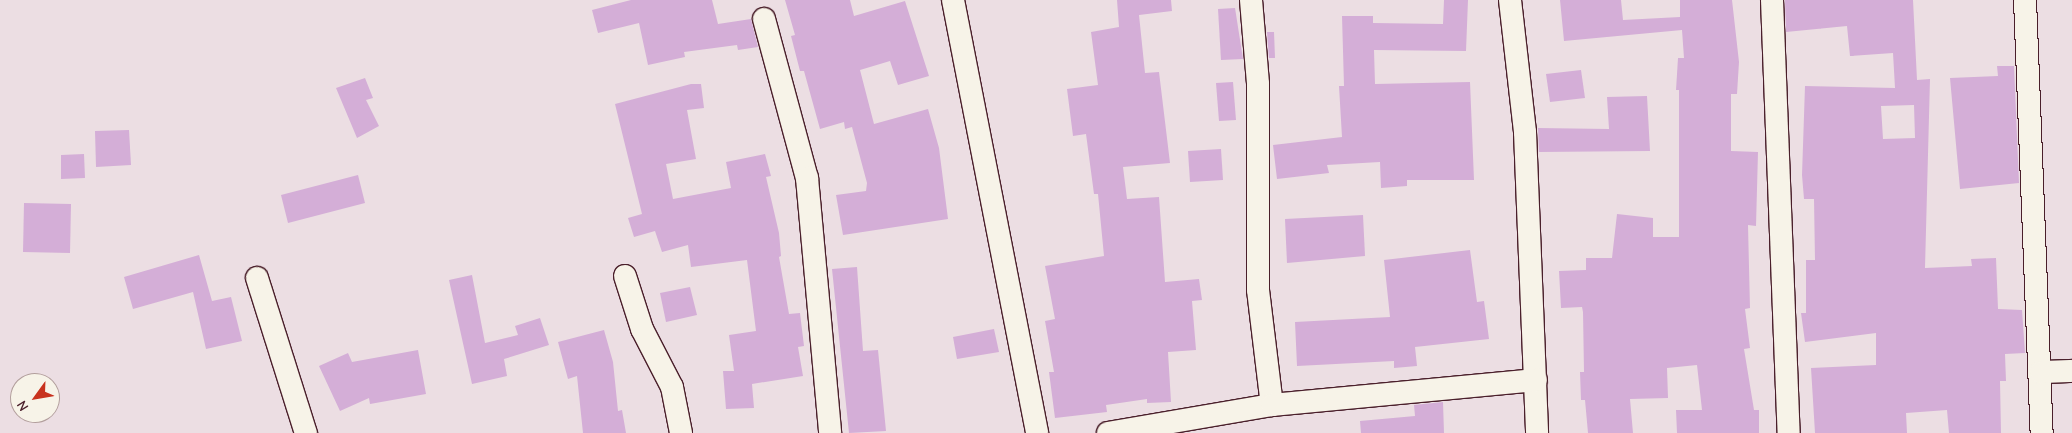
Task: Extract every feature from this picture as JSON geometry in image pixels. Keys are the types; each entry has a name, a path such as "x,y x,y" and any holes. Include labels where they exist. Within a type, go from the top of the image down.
{"street":[{"path":"953,0 1037,433"},
{"path":"1251,0 1258,84 1258,290 1272,405"},
{"path":"1510,0 1524,132 1538,433"},
{"path":"1772,0 1789,433"},
{"path":"2025,0 2042,433"},
{"path":"764,18 807,178 830,433"},
{"path":"625,276 642,329 672,387 681,433"},
{"path":"257,278 306,433"},
{"path":"2041,372 2072,371"},
{"path":"1108,433 1272,405 1536,380"}],"building":[{"path":"631,0 712,0 718,24 751,19 758,47 738,50 737,45 684,52 685,57 648,65 639,23 598,33 592,10"},
{"path":"785,0 850,0 854,16 905,1 929,76 898,85 890,61 860,70 874,124 928,109 939,148 948,219 843,235 836,195 866,191 867,183 852,127 845,129 844,122 820,129 804,71 800,71 791,36 795,35"},
{"path":"1117,0 1171,0 1172,11 1139,15 1145,73 1159,72 1170,163 1123,167 1127,199 1159,197 1165,282 1199,279 1202,300 1192,301 1196,350 1168,352 1171,402 1147,403 1147,399 1106,405 1107,412 1055,418 1049,372 1054,372 1045,321 1055,319 1045,266 1104,256 1098,194 1094,194 1086,134 1073,136 1067,89 1098,85 1091,32 1119,27"},
{"path":"1444,0 1468,0 1466,51 1374,50 1375,84 1470,82 1474,180 1407,180 1407,186 1381,188 1380,162 1327,165 1329,173 1277,179 1273,145 1342,137 1339,86 1344,86 1342,16 1373,16 1373,23 1443,24"},
{"path":"1560,0 1621,0 1623,20 1680,17 1680,0 1732,0 1739,62 1737,94 1731,94 1731,151 1758,152 1756,226 1748,225 1750,308 1745,309 1750,348 1744,349 1754,410 1759,410 1759,433 1677,433 1676,410 1702,410 1697,365 1667,368 1668,398 1630,399 1633,433 1588,433 1585,400 1581,400 1580,372 1584,372 1583,312 1582,307 1561,308 1559,271 1586,270 1586,258 1612,258 1617,214 1653,218 1653,237 1679,237 1679,90 1676,90 1678,58 1684,58 1682,30 1564,41"},
{"path":"1785,0 1913,0 1917,80 1930,79 1925,268 1972,266 1971,259 1996,258 1998,309 2022,310 2025,353 2005,354 2006,381 2000,381 2001,433 1949,433 1947,410 1906,413 1907,433 1815,433 1811,368 1876,365 1876,333 1805,342 1801,313 1806,313 1806,260 1815,260 1814,199 1804,199 1802,175 1805,86 1895,88 1893,53 1850,56 1847,26 1786,32","holes":["1914,105 1915,138 1883,139 1881,106"]},
{"path":"1235,8 1243,59 1221,60 1218,9"},
{"path":"1267,32 1274,32 1275,58 1269,58"},
{"path":"1997,66 2014,66 2019,183 1960,189 1950,78 1998,76"},
{"path":"1581,70 1585,98 1550,102 1546,74"},
{"path":"365,78 373,98 366,100 379,126 357,138 336,88"},
{"path":"1233,82 1236,120 1219,121 1216,83"},
{"path":"691,84 701,84 704,108 687,110 696,159 666,164 673,199 731,188 726,162 765,154 771,176 766,177 779,233 781,256 779,257 789,314 800,313 804,346 798,347 803,376 752,384 754,408 726,409 723,371 734,371 729,335 756,331 747,260 691,267 688,245 662,252 655,231 634,237 628,218 642,214 615,104"},
{"path":"1647,96 1650,151 1539,152 1538,128 1609,129 1607,97"},
{"path":"129,130 131,165 96,167 95,131"},
{"path":"1221,149 1223,180 1190,182 1188,151"},
{"path":"84,154 85,178 61,179 61,155"},
{"path":"358,175 365,203 288,223 281,195"},
{"path":"24,203 71,204 70,253 23,252"},
{"path":"1363,215 1365,256 1287,263 1285,219"},
{"path":"1470,250 1477,302 1484,301 1489,339 1415,347 1417,366 1394,368 1394,361 1297,366 1295,322 1390,317 1384,260"},
{"path":"199,255 212,301 231,297 242,341 206,349 193,292 133,309 124,277"},
{"path":"857,267 863,351 878,350 886,431 849,433 832,269"},
{"path":"472,275 485,343 518,335 515,326 540,318 549,345 504,359 507,376 472,384 449,280"},
{"path":"690,287 697,315 666,322 660,293"},
{"path":"994,329 999,352 957,359 953,337"},
{"path":"604,330 613,362 618,411 622,410 626,433 583,433 577,376 568,379 558,342"},
{"path":"418,350 426,394 370,404 369,398 340,411 319,366 348,353 352,362"},
{"path":"1443,402 1444,433 1361,433 1360,421 1415,416 1414,405"}]}
